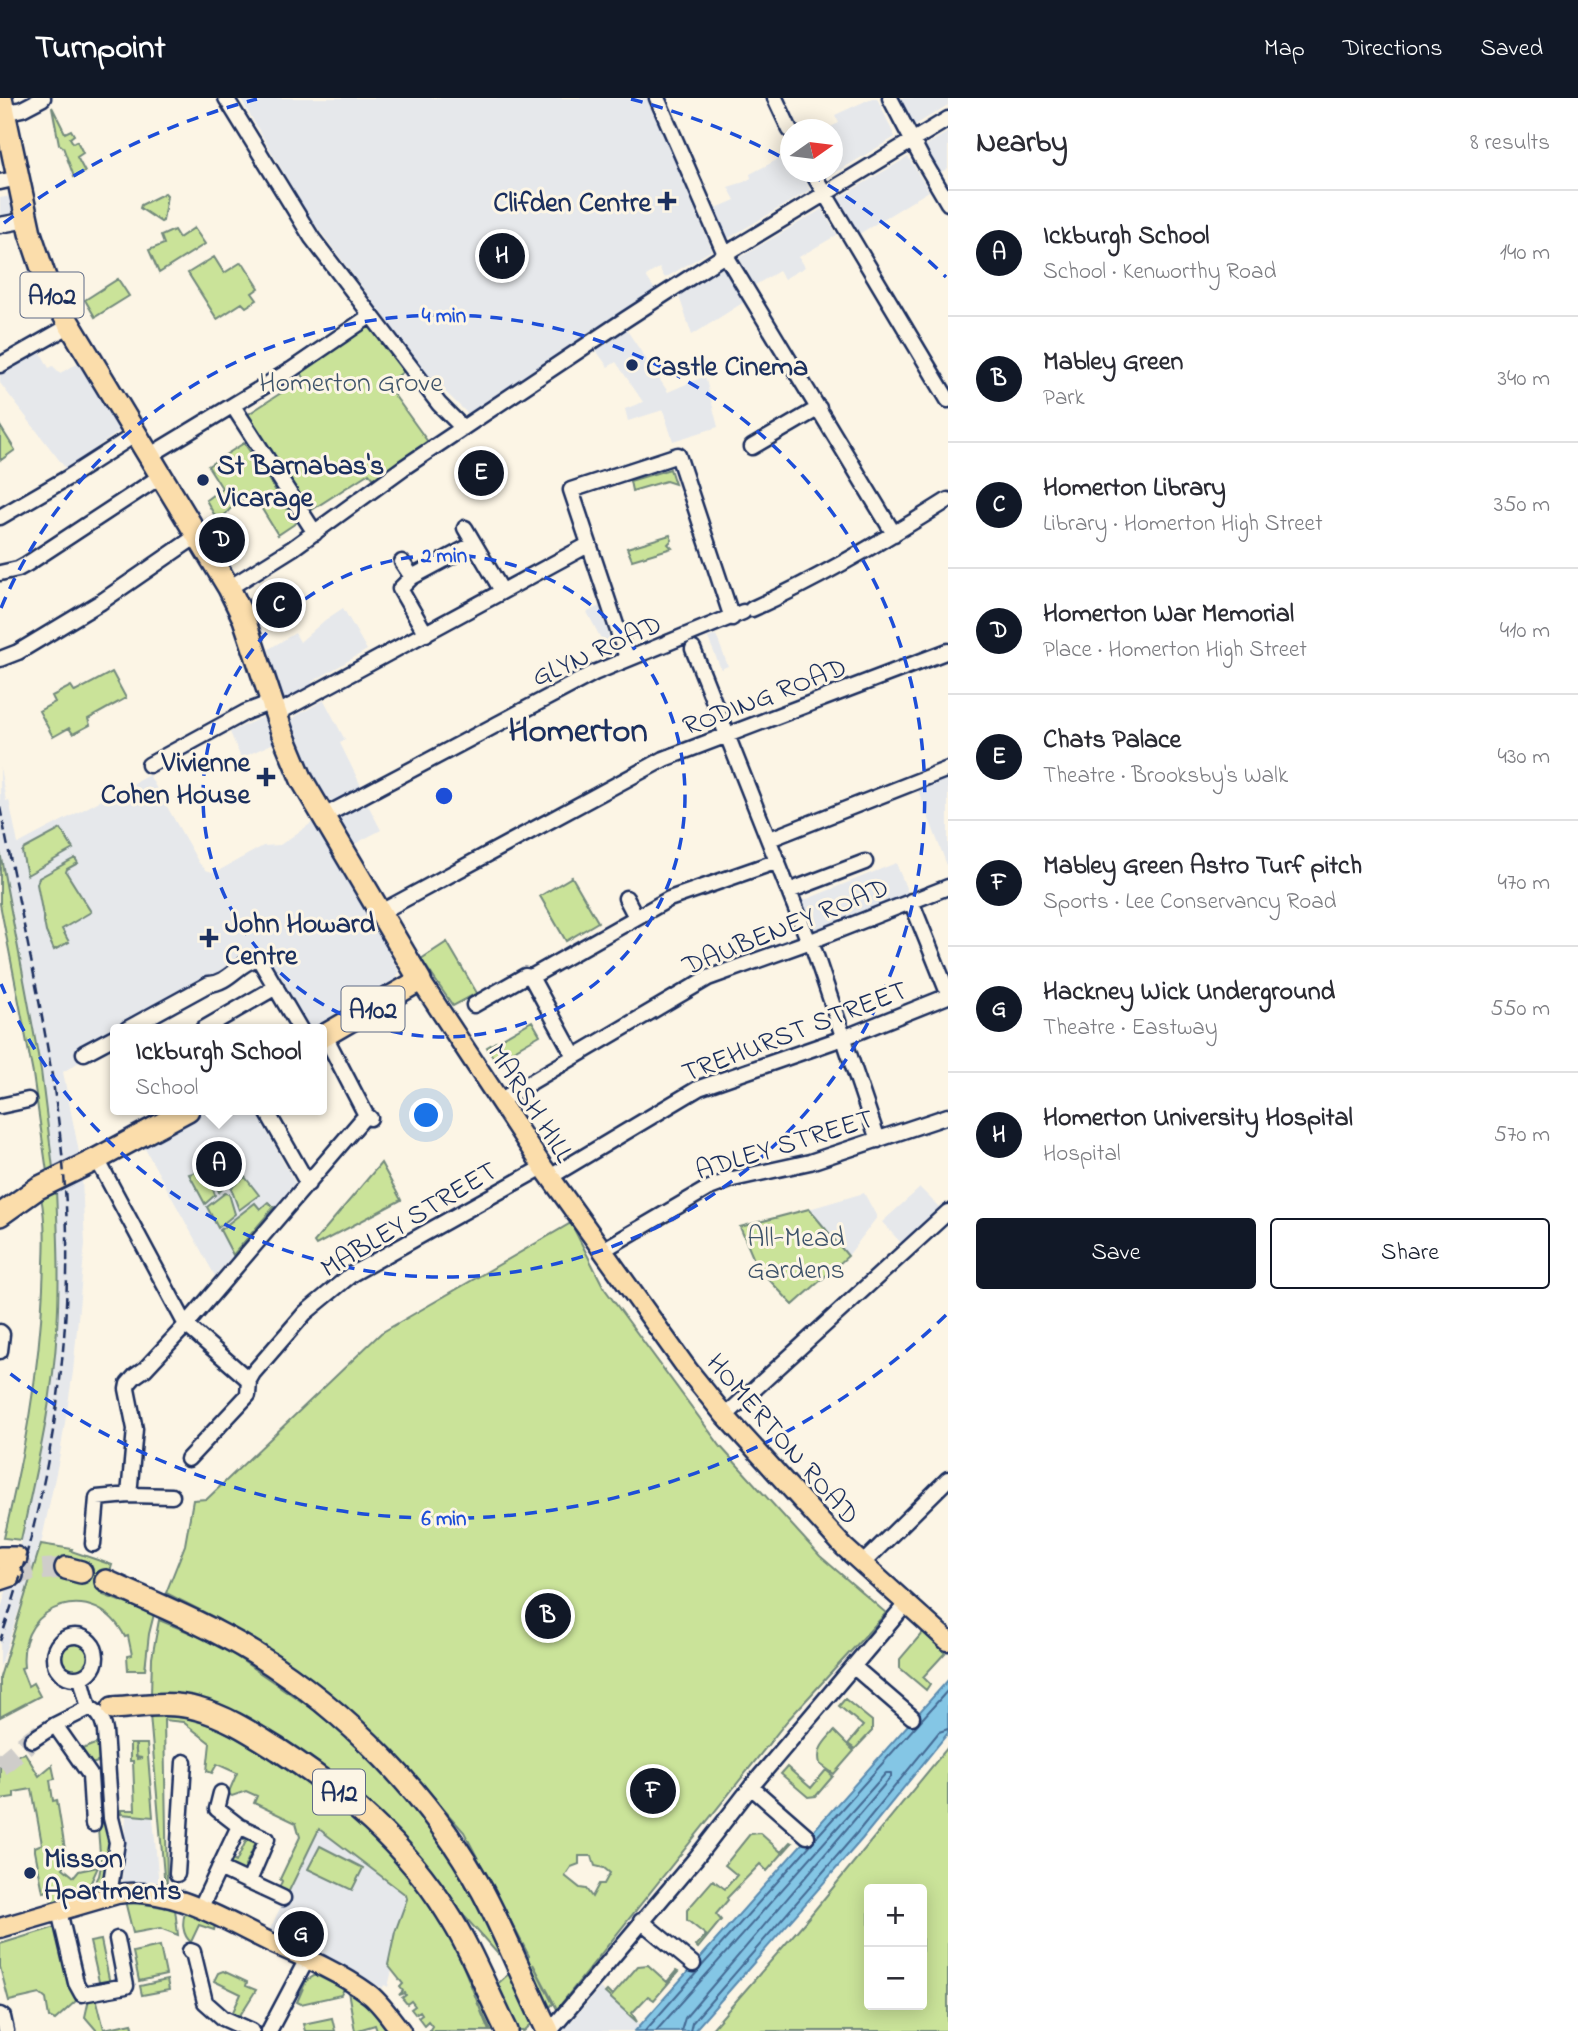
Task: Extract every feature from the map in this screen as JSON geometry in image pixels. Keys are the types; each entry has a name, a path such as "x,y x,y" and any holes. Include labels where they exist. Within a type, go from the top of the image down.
{"highway":[{"name":"A102","path":"3,106 9,180 27,220 39,265 50,292 229,589 244,619 302,780 420,981 327,1034"},
{"path":"0,1215 38,1188 179,1115"},
{"name":"A12","path":"106,1581 255,1654 301,1686 361,1737 419,1796 462,1856 491,1908 549,2031"},
{"name":"A12","path":"113,1708 185,1706 210,1713 255,1735 337,1791 391,1841 428,1883 463,1939 507,2031"}],"main road":[{"name":"MARSH HILL","path":"420,981 546,1172 603,1250"},
{"name":"HOMERTON ROAD","path":"603,1250 724,1416 862,1564 942,1636"},
{"path":"0,1928 126,1892 152,1895 200,1909 307,1959 371,1995 401,2031"}],"street":[{"path":"3,106 22,108 43,98"},
{"path":"226,98 290,204 370,316 374,317 439,404 463,428"},
{"path":"657,98 725,254 894,534"},
{"path":"775,98 785,119"},
{"path":"891,101 948,203"},
{"path":"229,589 315,533 403,468 725,254 948,119"},
{"path":"817,182 948,400"},
{"path":"0,225 27,220"},
{"path":"149,456 370,316"},
{"path":"0,365 69,326"},
{"path":"233,405 315,533"},
{"path":"752,447 819,408"},
{"path":"0,517 136,434"},
{"path":"627,658 571,490 678,455 742,613"},
{"path":"0,573 27,564 161,476"},
{"name":"GLYN ROAD","path":"324,816 562,689 627,658 788,592 894,534 948,500"},
{"path":"465,528 502,592"},
{"path":"0,659 18,652 100,602 198,535"},
{"path":"426,634 400,589 412,578 474,544"},
{"path":"149,765 246,712 274,708 426,634 588,545"},
{"path":"402,562 412,578"},
{"path":"693,649 810,942 878,1140"},
{"name":"RODING ROAD","path":"379,914 664,759 948,651"},
{"path":"770,839 948,769"},
{"path":"474,1005 525,976 531,977 669,899 778,861"},
{"path":"789,891 865,862"},
{"name":"DAUBENEY ROAD","path":"499,1101 708,978 810,942 948,887"},
{"path":"626,898 636,917"},
{"path":"912,901 948,995"},
{"path":"136,1024 209,984 213,977 226,970 233,971 254,959 259,959 297,1024"},
{"path":"531,977 574,1056"},
{"path":"212,1024 276,987"},
{"name":"TREHURST STREET","path":"546,1172 699,1088 844,1038 948,995"},
{"path":"85,1053 110,1038"},
{"path":"130,1495 135,1429 128,1384 186,1325 368,1117 327,1042"},
{"path":"0,1106 28,1100"},
{"path":"269,1115 308,1184"},
{"name":"ADLEY STREET","path":"603,1250 707,1189 733,1180 810,1162 948,1116"},
{"path":"97,1159 186,1325 249,1380"},
{"name":"MABLEY STREET","path":"188,1459 247,1395 253,1373 305,1313 352,1274 546,1172"},
{"path":"724,1416 948,1212"},
{"path":"0,1332 0,1351"},
{"path":"862,1564 948,1479"},
{"path":"93,1544 97,1498 130,1495 173,1496"},
{"path":"549,2031 906,1604"},
{"path":"854,1667 912,1717"},
{"path":"80,1678 89,1708"},
{"path":"32,1740 89,1708 96,1711 103,1723 111,1818 117,1842 108,1896"},
{"path":"55,1725 90,1776 93,1824"},
{"path":"177,1874 184,1762"},
{"path":"751,1787 807,1836"},
{"path":"220,1793 217,1809 239,1826 267,1839 249,1881"},
{"path":"200,1909 239,1826"},
{"path":"219,1868 283,1898"},
{"path":"59,1910 76,1983 82,1994 126,1986 117,1940"},
{"path":"641,1921 693,1964"},
{"path":"190,1951 193,1952 205,2002 223,2018 252,2031"},
{"path":"269,2031 307,1959"},
{"path":"0,2015 3,2017 6,2031"}],"shaded area":[{"path":"240,98 648,98 712,250 665,278 659,268 646,276 655,290 475,412 468,414 427,374 309,216"},
{"path":"877,98 895,137 843,168 843,119 837,119 835,115"},
{"path":"896,98 948,98 948,105 912,127"},
{"path":"948,132 948,168 940,173 923,147"},
{"path":"908,157 929,191 859,234 837,199"},
{"path":"780,158 780,182 806,182 810,190 727,239 714,209 735,200 728,187 751,178 750,174"},
{"path":"11,196 14,211 11,215 0,218 0,198"},
{"path":"822,209 837,235 799,257 805,267 784,279 779,271 755,285 739,258"},
{"path":"723,268 744,302 692,335 679,296"},
{"path":"626,329 668,392 705,376 718,427 673,441 663,410 628,421 625,409 643,402 616,362 608,367 595,349"},
{"path":"41,353 49,368 53,366 60,373 79,363 120,431 66,469 0,383 0,374"},
{"path":"600,606 614,653 610,656 587,612"},
{"path":"343,608 367,650 312,682 312,685 282,700 269,649 295,633 300,642"},
{"path":"716,635 728,666 721,669 708,638"},
{"path":"324,700 345,740 340,743 361,786 328,809 288,721"},
{"path":"265,716 276,742 241,758 230,732"},
{"name":"John Howard Centre","path":"0,767 18,844 149,775 199,863 212,872 263,846 280,845 313,822 399,972 394,984 326,1024 305,1024 256,954 140,1024 110,1024 110,1043 63,1072 80,1157 69,1184 82,1179 85,1244 73,1372 60,1454 41,1544 0,1667 0,1612 21,1541 4,1538 24,1454 36,1384 41,1333 45,1221 41,1197 55,1190 41,1071 0,852"},
{"path":"948,778 948,868 918,790"},
{"path":"367,803 381,830 351,846 336,822 337,817"},
{"path":"896,863 908,893 813,930 802,901"},
{"path":"198,1115 258,1115 295,1183 215,1276 143,1145"},
{"path":"920,1188 939,1207 901,1243 882,1222"},
{"path":"864,1193 877,1217 848,1256 809,1209"},
{"path":"126,1815 153,1817 159,1886 122,1883"},
{"path":"319,1829 406,1895 388,1965 392,1970 388,1987 384,1985 383,1988 269,1931"},
{"path":"600,1988 641,2025 635,2031 563,2031"}],"green space":[{"path":"52,107 65,133 71,130 74,135 70,138 73,143 77,141 83,153 77,157 85,172 74,177 63,147 59,144"},
{"path":"165,193 167,195 161,222 140,208"},
{"path":"194,228 205,244 159,273 149,250 164,244 161,236 174,230 179,238"},
{"path":"214,257 224,273 240,263 244,264 259,288 252,293 257,300 246,307 242,303 217,319 188,273"},
{"path":"118,279 129,296 95,317 85,300"},
{"name":"Homerton Grove","path":"369,324 404,371 387,385 428,442 374,479 369,473 310,511 247,415 304,378 300,370"},
{"path":"0,426 15,450 1,460 0,458"},
{"path":"244,443 251,453 254,451 263,465 262,469 296,523 278,535 257,501 239,499 223,517 215,516 206,500 222,488 208,466"},
{"path":"670,469 675,484 666,481 632,491 630,481"},
{"path":"670,535 672,540 668,544 672,548 632,560 627,548"},
{"path":"112,672 126,698 88,719 90,725 73,734 69,728 53,737 39,711 55,702 52,696 71,686 75,692"},
{"path":"61,829 73,849 27,875 22,852 24,849"},
{"path":"0,852 41,1071 53,1168 47,1172 33,1074 0,904"},
{"path":"75,858 78,863 66,872 91,912 62,929 69,942 54,950 46,932 37,884 39,878"},
{"path":"572,877 598,922 566,941 540,896"},
{"path":"447,942 477,993 453,1006 421,959"},
{"path":"532,1021 540,1035 495,1061 487,1047"},
{"path":"232,1161 242,1173 230,1183 223,1165"},
{"path":"381,1163 401,1200 316,1245 314,1242"},
{"path":"210,1167 220,1167 226,1186 219,1192 210,1170"},
{"path":"206,1170 215,1195 205,1204 189,1174"},
{"path":"245,1177 259,1195 239,1210 231,1188"},
{"path":"56,1190 58,1294 52,1383 21,1540 4,1538 24,1445 38,1352 45,1242 41,1197"},
{"path":"225,1193 229,1194 235,1214 218,1228 207,1207"},
{"path":"268,1202 274,1207 233,1255 220,1230 255,1203 260,1209"},
{"name":"All-Mead Gardens","path":"809,1209 848,1256 793,1305 757,1267 740,1227"},
{"path":"571,1223 604,1288 721,1447 820,1556 886,1613 787,1721 557,2009 533,1964 553,2004 524,2031 491,2031 477,2002 529,1956 464,1832 388,1747 320,1685 218,1619 166,1593 185,1545 193,1500 207,1499 381,1333","holes":["579,1856 592,1856 595,1866 610,1873 604,1884 599,1884 592,1897 586,1889 580,1888 565,1876 571,1867 579,1864"]},
{"path":"41,1544 72,1549 71,1551 112,1565 103,1595 154,1614 145,1670 128,1670 127,1656 132,1655 128,1636 125,1637 112,1619 96,1608 79,1604 61,1606 45,1614 33,1627 25,1645 24,1667 21,1668 28,1686 33,1683 40,1696 0,1717 0,1677"},
{"path":"159,1620 218,1644 333,1723 403,1792 463,1871 502,1948 498,1954 457,1908 432,1872 369,1808 168,1696 151,1694 152,1658"},
{"path":"923,1632 945,1653 923,1677 930,1684 926,1690 900,1668 900,1659"},
{"path":"75,1644 84,1648 88,1657 84,1666 75,1670 66,1666 62,1657 66,1648"},
{"path":"845,1699 872,1721 872,1731 855,1749 848,1744 863,1726 839,1706"},
{"path":"150,1715 192,1719 235,1737 295,1775 367,1832 409,1877 444,1927 489,2031 429,2031 432,2026 428,2021 424,2025 418,2017 422,2014 420,2011 415,2014 411,2009 415,2006 411,2001 407,2004 402,1998 405,1993 399,1995 403,1991 400,1987 403,1984 388,1965 406,1895 319,1829 288,1893 279,1889 282,1881 280,1879 300,1837 296,1823 254,1803 257,1796 246,1791 232,1796 228,1794 237,1773 217,1764 212,1773 207,1771 210,1743 183,1722 164,1720 167,1888 165,1887"},
{"path":"834,1731 854,1751 834,1774 820,1764 819,1754"},
{"path":"100,1742 104,1760 88,1765 77,1751"},
{"path":"130,1744 135,1744 136,1751 136,1744 147,1744 153,1817 121,1814 121,1810 135,1810"},
{"path":"948,1747 948,2031 710,2031 809,1917"},
{"path":"25,1753 39,1776 52,1765 55,1779 50,1780 53,1801 57,1800 67,1862 63,1868 74,1877 79,1871 98,1867 87,1891 52,1902 49,1891 43,1892 35,1851 35,1847 42,1844 32,1789 14,1792 14,1797 0,1799 0,1759"},
{"path":"787,1767 811,1788 826,1770 833,1776 816,1796 808,1797 781,1774"},
{"path":"94,1779 101,1779 101,1794 105,1795 111,1832 110,1856 95,1891 94,1885 101,1866"},
{"path":"760,1833 781,1852 792,1843 767,1871 760,1864 727,1898 716,1914 721,1920 698,1948 696,1946 706,1935 687,1920 687,1910 713,1880 725,1889 737,1875 725,1865 750,1834"},
{"path":"246,1834 259,1838 261,1847 255,1844 245,1866 251,1869 243,1873 233,1868 230,1859 236,1862 246,1841 240,1837"},
{"path":"320,1846 363,1868 352,1890 308,1869"},
{"path":"125,1901 175,1909 178,1935 160,1928 133,1933"},
{"path":"185,1913 215,1926 214,1930 199,1925 191,1942 183,1928"},
{"path":"59,1926 76,2001 55,2020 49,2017 46,1999 40,1994 9,2001 0,1967 0,1944"},
{"path":"101,1940 110,1984 100,1986 90,1942"},
{"path":"160,1946 166,1975 139,1981 133,1952"},
{"path":"648,1965 667,1982 678,1972 654,2000 648,1996 632,2013 637,2022 605,1993 607,1991 612,1996 638,1966"},
{"path":"223,1971 247,1982 246,1986 256,1990 239,2017 232,2014 241,1994 214,1981 218,1973"},
{"path":"314,1976 344,1989 341,1995 301,2004 297,2002 306,1981"},
{"path":"167,1980 169,1990 142,1995 140,1986"},
{"path":"348,1991 368,2004 390,2031 377,2031 375,2025 355,2031"},
{"path":"96,1997 104,2029 132,2023 134,2031 97,2031 85,2017 89,1999"},
{"path":"332,2018 335,2031 305,2031 303,2024"}],"water":[{"path":"948,1680 948,1733 862,1839 694,2031 635,2031"}],"tunnel":[{"path":"12,1575 33,1570 66,1568"},
{"path":"0,1766 48,1729"}],"railway":[{"path":"0,807 47,1044 61,1140 67,1246 62,1361 55,1418 33,1530 0,1641"}],"place":[{"name":"Clifden Centre","path":"667,201"},
{"name":"Homerton University Hospital","path":"502,256"},
{"name":"Castle Cinema","path":"632,365"},
{"name":"Chats Palace","path":"481,473"},
{"name":"St Barnabas's Vicarage","path":"203,480"},
{"name":"Homerton War Memorial","path":"222,540"},
{"name":"Homerton Library","path":"279,605"},
{"name":"Vivienne Cohen House","path":"266,777"},
{"name":"John Howard Centre","path":"209,938"},
{"name":"Ickburgh School","path":"219,1164"},
{"name":"Mabley Green","path":"548,1616"},
{"name":"Mabley Green Astro Turf pitch","path":"653,1791"},
{"name":"Misson Apartments","path":"30,1873"},
{"name":"Hackney Wick Underground","path":"301,1934"}],"district":[{"name":"Homerton","path":"578,729"}]}
